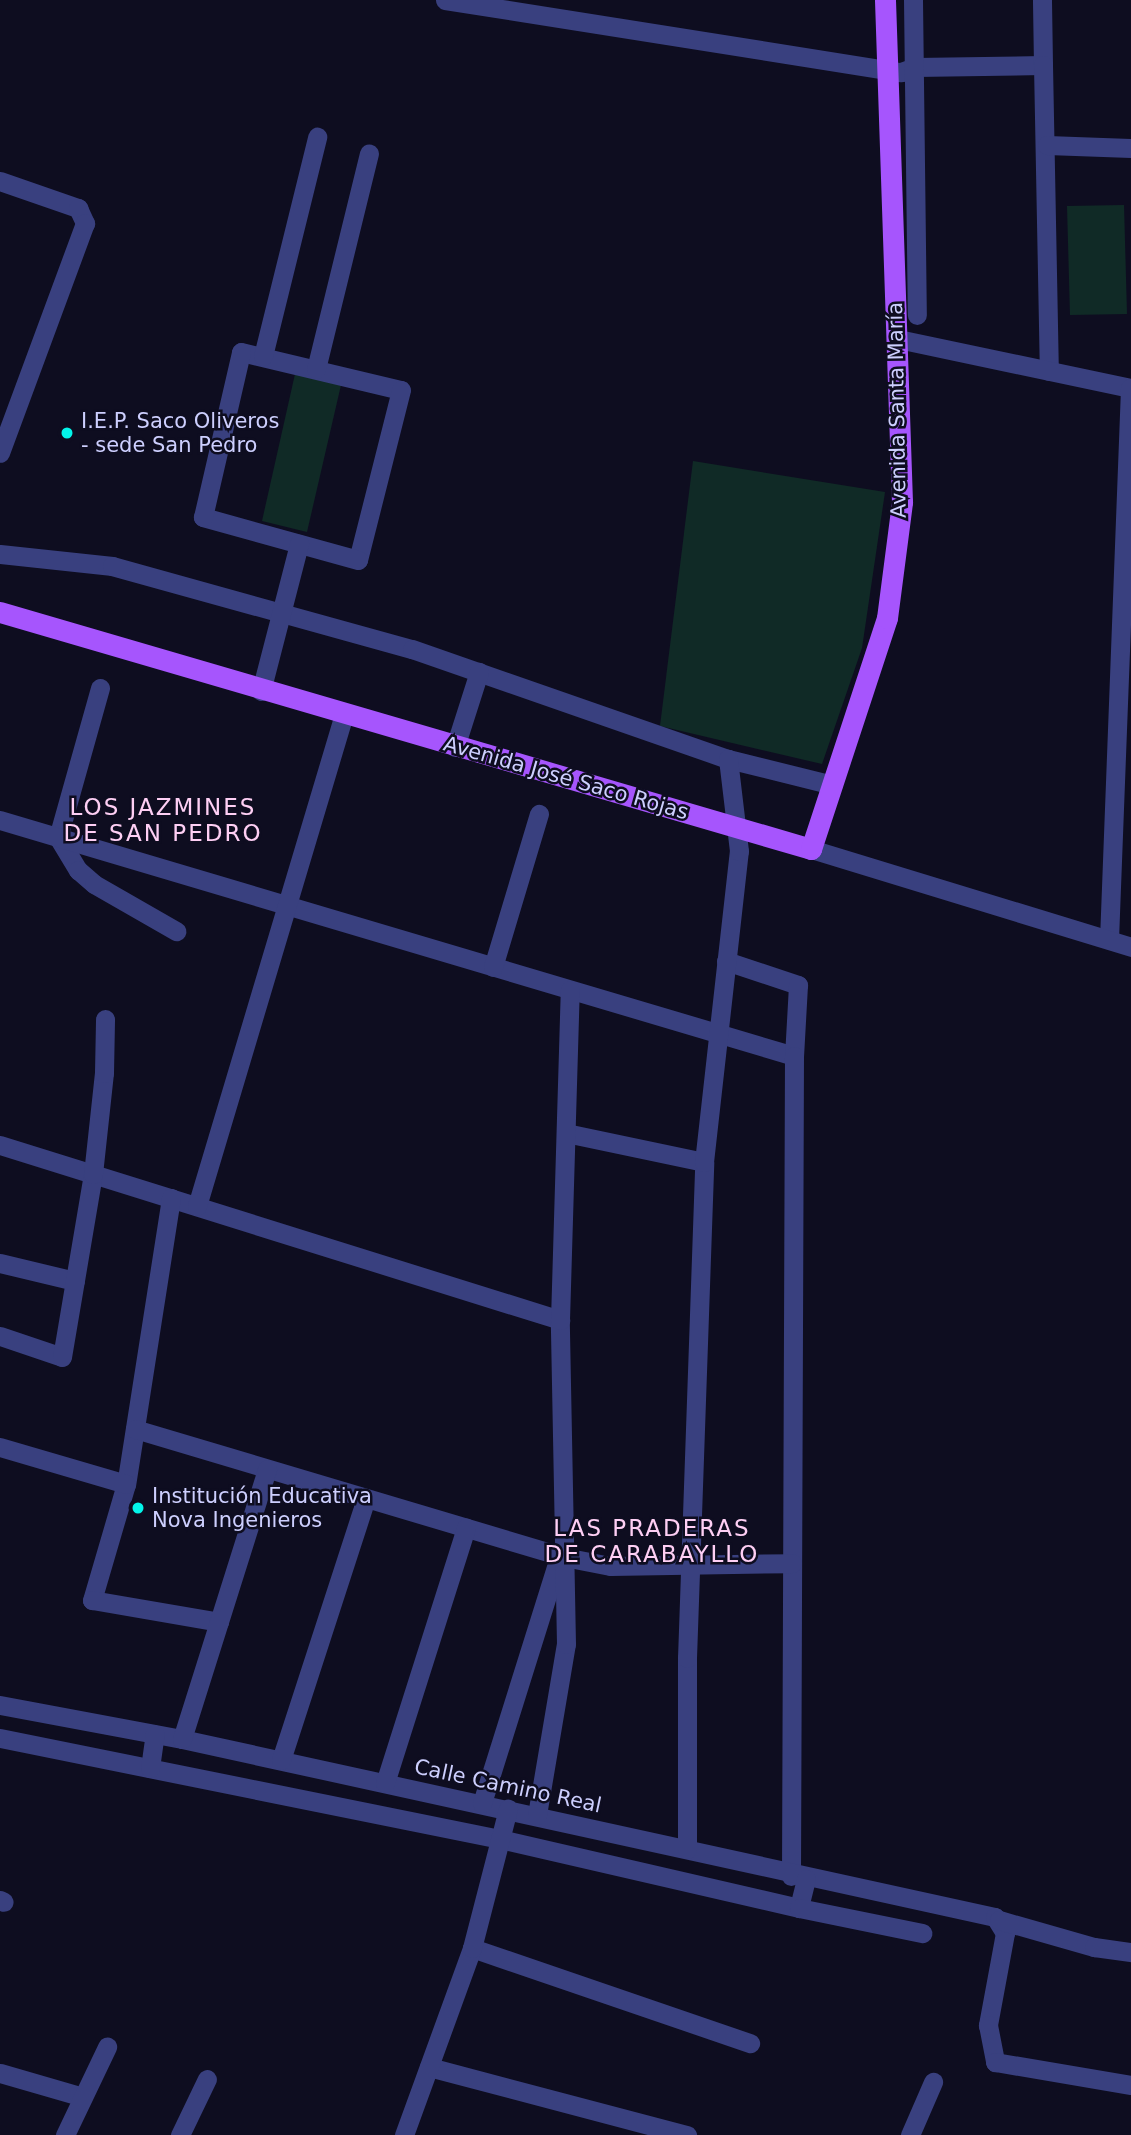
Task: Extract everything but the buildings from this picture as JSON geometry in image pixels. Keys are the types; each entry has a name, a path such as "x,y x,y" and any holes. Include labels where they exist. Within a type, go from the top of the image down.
{"main road":[{"name":"Avenida Santa María","path":"811,849 887,618 902,502 886,3"},
{"name":"Avenida José Saco Rojas","path":"0,612 261,691 811,849"}],"street":[{"path":"445,0 889,71 915,67 1044,65"},
{"path":"1042,0 1047,145 1049,371"},
{"path":"886,3 913,3 917,315"},
{"path":"263,356 317,137"},
{"path":"1047,145 1131,148"},
{"path":"316,369 369,153"},
{"path":"0,181 78,208 85,223 4,423 0,453"},
{"path":"898,339 1130,388 1128,543 1109,940"},
{"path":"241,352 263,356 401,390 358,560 203,517 241,352"},
{"path":"261,691 299,544"},
{"path":"0,554 112,566 480,672 728,759 833,785"},
{"path":"455,747 480,672"},
{"path":"100,688 58,837 78,870 93,884 176,931"},
{"path":"197,1206 344,714"},
{"path":"687,1849 690,1568 704,1162 738,851 728,759"},
{"path":"493,967 539,814"},
{"path":"0,820 794,1056"},
{"name":"Avenida José Saco Rojas","path":"811,849 1131,947"},
{"path":"726,961 798,985 794,1056 792,1563 799,1908"},
{"path":"537,1815 566,1644 562,1557 560,1320 570,990"},
{"path":"0,1336 62,1357 93,1174 104,1073 104,1019"},
{"path":"566,1133 704,1162"},
{"path":"0,1146 560,1320"},
{"path":"171,1198 126,1484 92,1600 219,1622"},
{"path":"0,1263 75,1281"},
{"path":"135,1429 562,1557 610,1566 690,1568 792,1563"},
{"path":"0,1447 126,1484"},
{"path":"182,1739 267,1469"},
{"path":"281,1760 366,1499"},
{"path":"385,1783 466,1528"},
{"path":"482,1803 562,1557"},
{"path":"4,1706 0,1737 500,1839 799,1908 922,1933"},
{"name":"Calle Camino Real","path":"4,1706 182,1739 537,1815 1001,1922 1094,1947 1131,1952"},
{"path":"150,1768 155,1734"},
{"path":"346,1808 354,1776"},
{"path":"404,2135 472,1948 508,1809"},
{"path":"1001,1922 1005,1933 988,2025 995,2062 1131,2085"},
{"path":"472,1948 750,2043"},
{"path":"65,2135 107,2047"},
{"path":"429,2067 687,2135"},
{"path":"0,2073 83,2097"},
{"path":"180,2135 207,2079"},
{"path":"910,2135 933,2082"}],"green space":[{"path":"1124,205 1127,314 1070,315 1067,206"},
{"path":"295,374 341,385 307,532 262,521"},
{"path":"693,461 885,492 862,648 822,764 660,726"}],"place":[{"name":"I.E.P. Saco Oliveros - sede San Pedro","path":"67,433"},
{"name":"Institución Educativa Nova Ingenieros","path":"138,1508"}],"district":[{"name":"LOS JAZMINES DE SAN PEDRO","path":"163,820"},
{"name":"LAS PRADERAS DE CARABAYLLO","path":"652,1541"}]}
